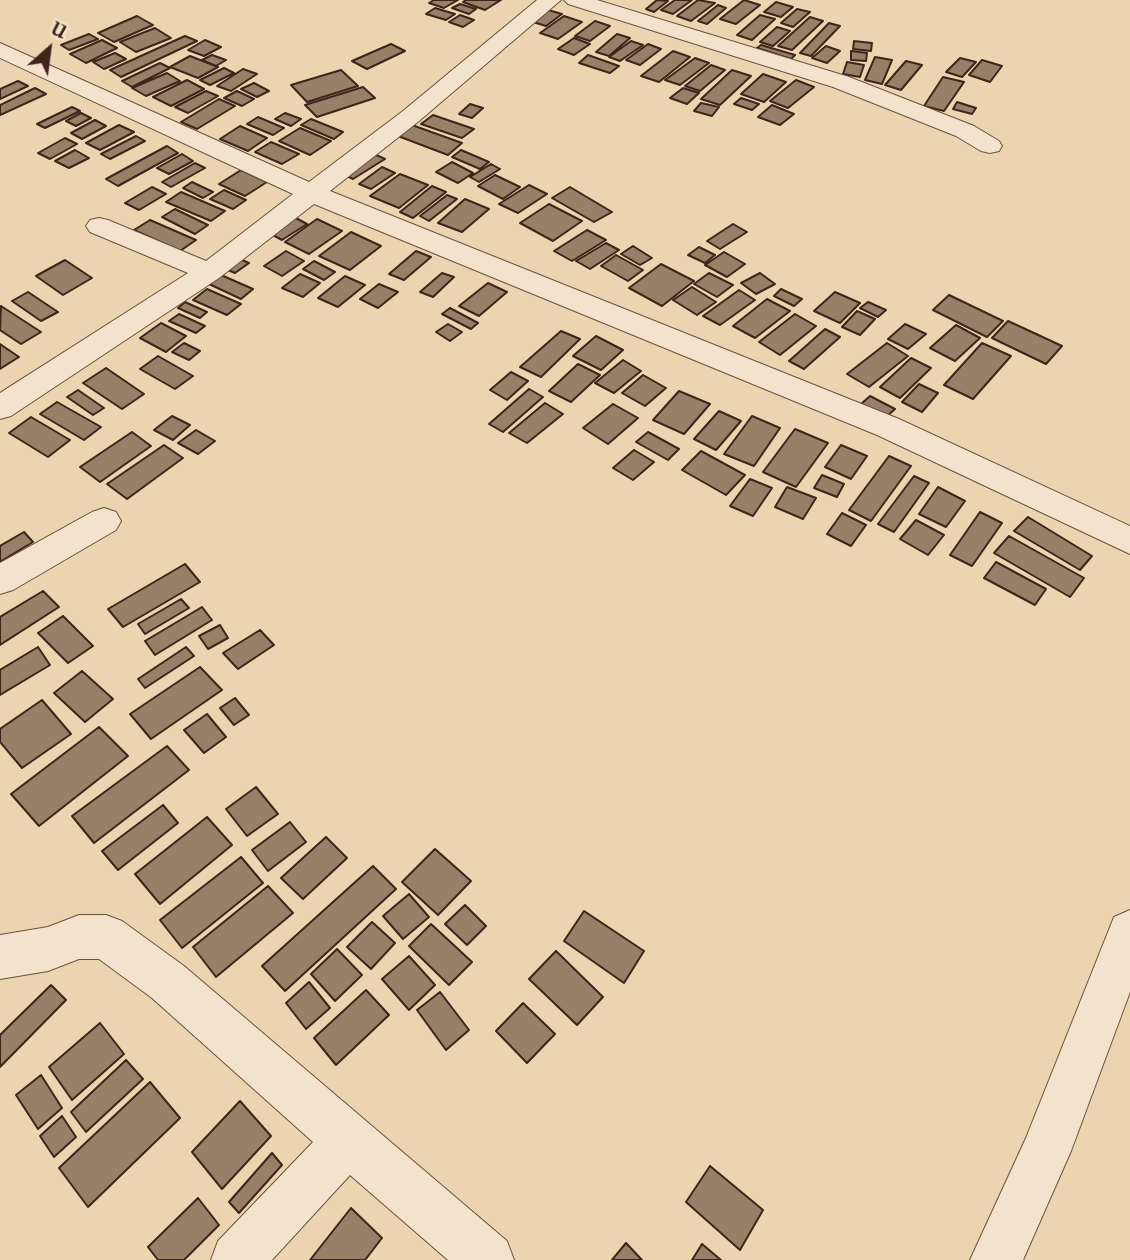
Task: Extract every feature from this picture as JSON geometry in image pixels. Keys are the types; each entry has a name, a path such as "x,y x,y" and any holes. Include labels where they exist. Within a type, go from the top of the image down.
{"street":[{"path":"0,408 209,272 411,116 550,0"},
{"path":"575,0 841,82 965,131 990,146"},
{"path":"0,50 312,192 887,426 1130,541"},
{"path":"99,226 209,272"},
{"path":"0,580 104,521"},
{"path":"996,1260 1046,1151 1130,932"},
{"path":"0,957 48,949 79,937 106,937 168,982 488,1260"},
{"path":"237,1260 348,1141"}],"building":[{"path":"434,0 458,0 444,8 429,3"},
{"path":"501,0 485,10 463,2"},
{"path":"657,0 668,1 654,12 646,9"},
{"path":"675,0 692,0 673,14 661,10"},
{"path":"698,0 715,3 691,21 677,16"},
{"path":"744,0 760,5 736,24 720,19"},
{"path":"776,2 793,7 781,17 764,12"},
{"path":"460,4 476,9 469,14 452,8"},
{"path":"718,5 726,8 707,24 698,21"},
{"path":"435,8 455,14 446,20 426,14"},
{"path":"797,9 810,12 793,27 781,23"},
{"path":"548,10 562,14 546,26 533,22"},
{"path":"460,15 474,20 463,27 449,22"},
{"path":"760,15 775,19 752,40 737,35"},
{"path":"137,16 153,25 114,42 98,33"},
{"path":"564,16 582,22 558,39 540,33"},
{"path":"810,17 823,21 792,50 778,46"},
{"path":"595,21 610,26 590,41 575,36"},
{"path":"829,23 840,26 811,56 800,53"},
{"path":"777,27 790,31 773,46 760,42"},
{"path":"155,28 171,38 136,52 120,42"},
{"path":"89,34 98,39 69,50 61,45"},
{"path":"617,34 630,38 609,56 596,52"},
{"path":"185,36 197,41 121,77 110,70"},
{"path":"574,38 590,44 574,55 558,49"},
{"path":"102,40 117,48 86,63 70,54"},
{"path":"205,40 221,47 204,56 188,50"},
{"path":"631,41 643,45 620,61 609,57"},
{"path":"854,41 872,43 871,51 853,49"},
{"path":"391,44 405,51 367,69 352,61"},
{"path":"648,44 661,49 640,65 626,60"},
{"path":"761,45 795,55 791,59 757,48"},
{"path":"826,46 840,51 827,63 812,58"},
{"path":"673,51 690,57 659,82 641,76"},
{"path":"851,51 867,53 866,61 851,60"},
{"path":"115,53 126,59 104,69 93,62"},
{"path":"212,55 226,60 216,66 202,60"},
{"path":"588,55 619,66 610,73 579,63"},
{"path":"190,56 218,67 198,78 170,67"},
{"path":"875,57 892,60 882,84 865,80"},
{"path":"695,58 709,63 680,85 665,80"},
{"path":"960,58 976,62 962,77 946,72"},
{"path":"982,60 1002,66 990,82 969,75"},
{"path":"906,61 922,65 901,90 885,85"},
{"path":"847,62 864,65 860,77 843,74"},
{"path":"160,63 170,68 132,87 122,81"},
{"path":"711,65 725,70 700,91 685,86"},
{"path":"224,68 234,73 210,85 200,80"},
{"path":"243,69 257,74 231,91 217,86"},
{"path":"341,70 358,86 307,102 291,85"},
{"path":"732,70 751,76 720,105 701,99"},
{"path":"167,73 180,81 146,96 132,88"},
{"path":"763,74 786,82 764,102 741,94"},
{"path":"943,77 964,82 944,111 924,106"},
{"path":"187,80 204,89 171,106 153,97"},
{"path":"796,80 814,87 788,108 770,101"},
{"path":"18,81 28,86 0,99 0,89"},
{"path":"254,83 269,91 257,97 241,89"},
{"path":"363,87 375,98 317,117 305,105"},
{"path":"35,88 46,94 0,115 0,105"},
{"path":"683,88 699,93 687,104 670,98"},
{"path":"206,91 218,96 188,113 175,107"},
{"path":"237,91 254,99 242,106 224,98"},
{"path":"741,98 759,104 752,110 734,104"},
{"path":"219,99 235,106 197,129 181,122"},
{"path":"957,102 976,108 972,114 953,109"},
{"path":"701,103 719,107 712,116 694,111"},
{"path":"470,104 483,108 472,118 459,114"},
{"path":"772,105 794,114 780,125 758,117"},
{"path":"72,107 80,111 45,128 37,124"},
{"path":"81,113 91,118 76,126 66,121"},
{"path":"285,113 301,119 291,126 275,119"},
{"path":"433,115 474,129 462,138 421,124"},
{"path":"258,117 284,128 273,135 247,124"},
{"path":"311,119 343,132 334,139 301,125"},
{"path":"95,120 106,126 82,139 71,133"},
{"path":"119,125 134,132 100,150 86,143"},
{"path":"412,125 462,143 448,155 398,136"},
{"path":"240,126 267,138 248,151 220,139"},
{"path":"300,128 331,141 310,155 279,141"},
{"path":"136,136 145,141 110,159 101,154"},
{"path":"65,138 77,144 50,159 38,153"},
{"path":"271,142 299,154 282,164 255,152"},
{"path":"167,146 178,153 118,186 106,179"},
{"path":"75,150 89,158 69,168 55,161"},
{"path":"461,150 489,162 480,169 452,157"},
{"path":"182,154 193,161 169,174 157,168"},
{"path":"374,154 385,159 353,179 341,173"},
{"path":"452,162 473,173 458,183 436,172"},
{"path":"195,163 205,168 171,187 162,182"},
{"path":"491,164 500,169 479,182 470,177"},
{"path":"382,167 395,173 371,189 359,184"},
{"path":"241,170 267,182 245,196 219,184"},
{"path":"400,174 428,185 399,208 370,196"},
{"path":"495,175 520,187 503,199 478,186"},
{"path":"192,182 213,192 203,198 183,188"},
{"path":"529,185 547,194 518,213 499,204"},
{"path":"432,186 446,192 413,218 400,212"},
{"path":"152,187 166,194 139,210 125,203"},
{"path":"570,187 612,212 594,222 552,198"},
{"path":"224,190 246,200 233,209 210,199"},
{"path":"181,192 225,211 211,221 166,202"},
{"path":"447,195 457,199 429,221 420,216"},
{"path":"465,199 489,209 462,232 438,223"},
{"path":"549,204 582,221 553,241 520,223"},
{"path":"175,209 208,225 195,234 162,217"},
{"path":"294,217 307,224 282,240 269,233"},
{"path":"317,219 342,231 309,254 285,242"},
{"path":"150,220 196,240 180,251 134,230"},
{"path":"733,224 747,232 720,249 707,241"},
{"path":"587,230 606,240 572,261 554,251"},
{"path":"351,232 381,246 350,270 319,256"},
{"path":"606,243 619,250 590,269 576,261"},
{"path":"633,246 652,258 640,265 621,254"},
{"path":"699,247 715,255 705,263 688,255"},
{"path":"286,251 304,261 282,276 264,266"},
{"path":"416,251 431,257 404,280 389,274"},
{"path":"724,252 745,264 727,277 705,265"},
{"path":"616,255 643,270 628,281 601,266"},
{"path":"235,257 249,263 235,273 221,267"},
{"path":"65,260 92,278 63,295 36,276"},
{"path":"314,261 335,272 324,280 303,269"},
{"path":"661,264 694,281 662,306 629,288"},
{"path":"442,273 454,277 433,297 420,292"},
{"path":"709,273 733,285 717,297 694,284"},
{"path":"760,273 775,284 756,294 741,283"},
{"path":"300,274 320,283 303,297 282,288"},
{"path":"221,275 253,289 241,299 209,284"},
{"path":"345,276 365,285 338,307 318,298"},
{"path":"488,283 507,292 479,316 459,306"},
{"path":"379,284 398,292 378,308 360,299"},
{"path":"692,287 716,302 697,315 673,300"},
{"path":"207,289 241,304 227,315 193,300"},
{"path":"781,289 802,299 794,306 774,296"},
{"path":"739,290 755,300 720,325 703,316"},
{"path":"28,292 58,312 41,321 12,301"},
{"path":"835,292 860,303 840,323 814,311"},
{"path":"949,295 1003,321 987,337 933,310"},
{"path":"767,299 790,311 755,338 733,326"},
{"path":"185,302 207,312 200,318 178,308"},
{"path":"868,302 886,310 878,317 860,308"},
{"path":"1,306 41,332 21,344 0,330"},
{"path":"450,308 478,323 471,329 442,314"},
{"path":"857,311 875,319 860,335 842,327"},
{"path":"179,314 205,326 196,333 169,321"},
{"path":"795,314 816,326 780,355 759,342"},
{"path":"1008,321 1062,346 1046,364 992,338"},
{"path":"161,323 186,336 166,352 140,338"},
{"path":"448,324 462,332 450,341 436,332"},
{"path":"905,324 926,334 908,349 888,339"},
{"path":"956,325 980,338 955,361 930,348"},
{"path":"825,329 840,337 804,369 789,361"},
{"path":"561,331 580,339 541,377 520,367"},
{"path":"596,336 623,350 601,370 573,356"},
{"path":"184,343 200,351 189,360 172,352"},
{"path":"887,343 908,356 869,387 847,374"},
{"path":"982,343 1011,356 973,399 944,385"},
{"path":"0,344 19,357 0,369"},
{"path":"158,356 193,376 175,389 140,369"},
{"path":"911,358 931,368 900,398 880,387"},
{"path":"623,360 641,371 614,393 595,383"},
{"path":"578,364 600,375 571,402 549,391"},
{"path":"106,368 144,394 122,409 83,383"},
{"path":"511,372 528,381 507,400 490,390"},
{"path":"643,375 666,388 645,406 622,393"},
{"path":"919,384 938,393 922,412 902,402"},
{"path":"529,389 543,397 503,432 489,424"},
{"path":"78,390 104,408 93,415 67,397"},
{"path":"679,391 710,404 684,434 653,420"},
{"path":"870,396 895,409 885,418 860,405"},
{"path":"57,402 101,427 84,440 40,414"},
{"path":"545,403 563,414 527,443 509,433"},
{"path":"613,404 638,418 608,444 583,428"},
{"path":"719,411 741,421 716,450 694,439"},
{"path":"172,416 190,425 173,440 154,430"},
{"path":"752,416 780,428 754,466 724,454"},
{"path":"31,417 70,440 48,457 9,433"},
{"path":"795,429 828,443 796,487 763,472"},
{"path":"196,430 215,441 198,454 178,443"},
{"path":"132,432 151,446 100,482 80,467"},
{"path":"648,432 679,449 668,460 636,442"},
{"path":"164,445 183,458 127,499 107,484"},
{"path":"841,445 867,456 851,479 825,467"},
{"path":"634,450 654,462 633,480 613,468"},
{"path":"701,451 745,475 726,495 682,470"},
{"path":"889,456 911,466 871,521 849,510"},
{"path":"822,475 844,484 837,497 814,488"},
{"path":"914,476 929,483 894,532 878,524"},
{"path":"750,479 772,488 753,516 730,506"},
{"path":"787,487 816,498 803,519 775,507"},
{"path":"938,487 965,501 946,527 919,514"},
{"path":"980,512 1002,523 972,566 950,555"},
{"path":"842,513 866,525 851,546 827,534"},
{"path":"1028,517 1092,556 1080,570 1014,531"},
{"path":"916,520 944,535 928,555 900,539"},
{"path":"24,532 33,542 0,562 0,546"},
{"path":"1009,536 1084,578 1070,597 994,553"},
{"path":"996,562 1046,589 1035,605 984,578"},
{"path":"185,564 200,582 123,627 108,609"},
{"path":"43,591 59,607 0,645 0,617"},
{"path":"181,599 189,608 145,634 138,624"},
{"path":"202,607 212,620 155,655 145,641"},
{"path":"63,616 93,646 68,663 38,633"},
{"path":"220,625 228,638 208,649 199,636"},
{"path":"260,630 274,645 238,669 223,653"},
{"path":"38,647 50,665 0,695 0,670"},
{"path":"186,647 194,656 145,688 138,679"},
{"path":"200,667 222,690 151,739 130,714"},
{"path":"82,671 113,699 85,722 54,693"},
{"path":"235,698 249,715 234,725 220,708"},
{"path":"42,700 71,734 22,768 0,742 0,729"},
{"path":"207,714 226,737 204,753 184,730"},
{"path":"99,727 128,756 39,826 11,794"},
{"path":"167,746 189,770 94,843 72,816"},
{"path":"256,787 278,814 247,836 226,809"},
{"path":"163,805 178,823 118,870 102,851"},
{"path":"207,817 232,845 160,904 135,874"},
{"path":"290,822 306,842 268,871 252,850"},
{"path":"326,837 347,858 303,899 281,878"},
{"path":"435,849 471,881 438,915 402,882"},
{"path":"241,857 263,883 182,948 160,920"},
{"path":"373,866 396,889 285,991 262,966"},
{"path":"268,886 293,913 216,977 193,947"},
{"path":"409,894 429,917 403,939 383,916"},
{"path":"465,905 486,926 467,945 445,924"},
{"path":"584,911 644,951 624,983 564,941"},
{"path":"372,922 395,943 371,969 347,947"},
{"path":"431,924 472,962 449,985 409,946"},
{"path":"337,949 362,975 335,1001 311,974"},
{"path":"556,951 603,997 577,1025 529,979"},
{"path":"409,956 435,985 409,1010 382,979"},
{"path":"309,982 330,1008 306,1029 286,1003"},
{"path":"51,985 66,1000 0,1067 0,1035"},
{"path":"366,990 389,1015 336,1065 314,1038"},
{"path":"440,992 469,1030 446,1050 417,1010"},
{"path":"523,1003 555,1034 527,1063 496,1031"},
{"path":"100,1023 124,1054 72,1100 49,1067"},
{"path":"126,1060 143,1079 86,1132 71,1112"},
{"path":"41,1075 62,1108 38,1129 16,1095"},
{"path":"150,1082 180,1118 88,1207 59,1168"},
{"path":"240,1101 271,1136 222,1189 192,1152"},
{"path":"62,1116 76,1137 54,1157 40,1136"},
{"path":"272,1153 282,1165 239,1213 229,1202"},
{"path":"710,1166 763,1210 740,1250 686,1202"},
{"path":"198,1198 219,1225 184,1260 158,1260 148,1247"},
{"path":"351,1208 382,1238 365,1260 310,1260"},
{"path":"626,1243 642,1260 612,1260"},
{"path":"702,1244 721,1260 692,1260"}]}
